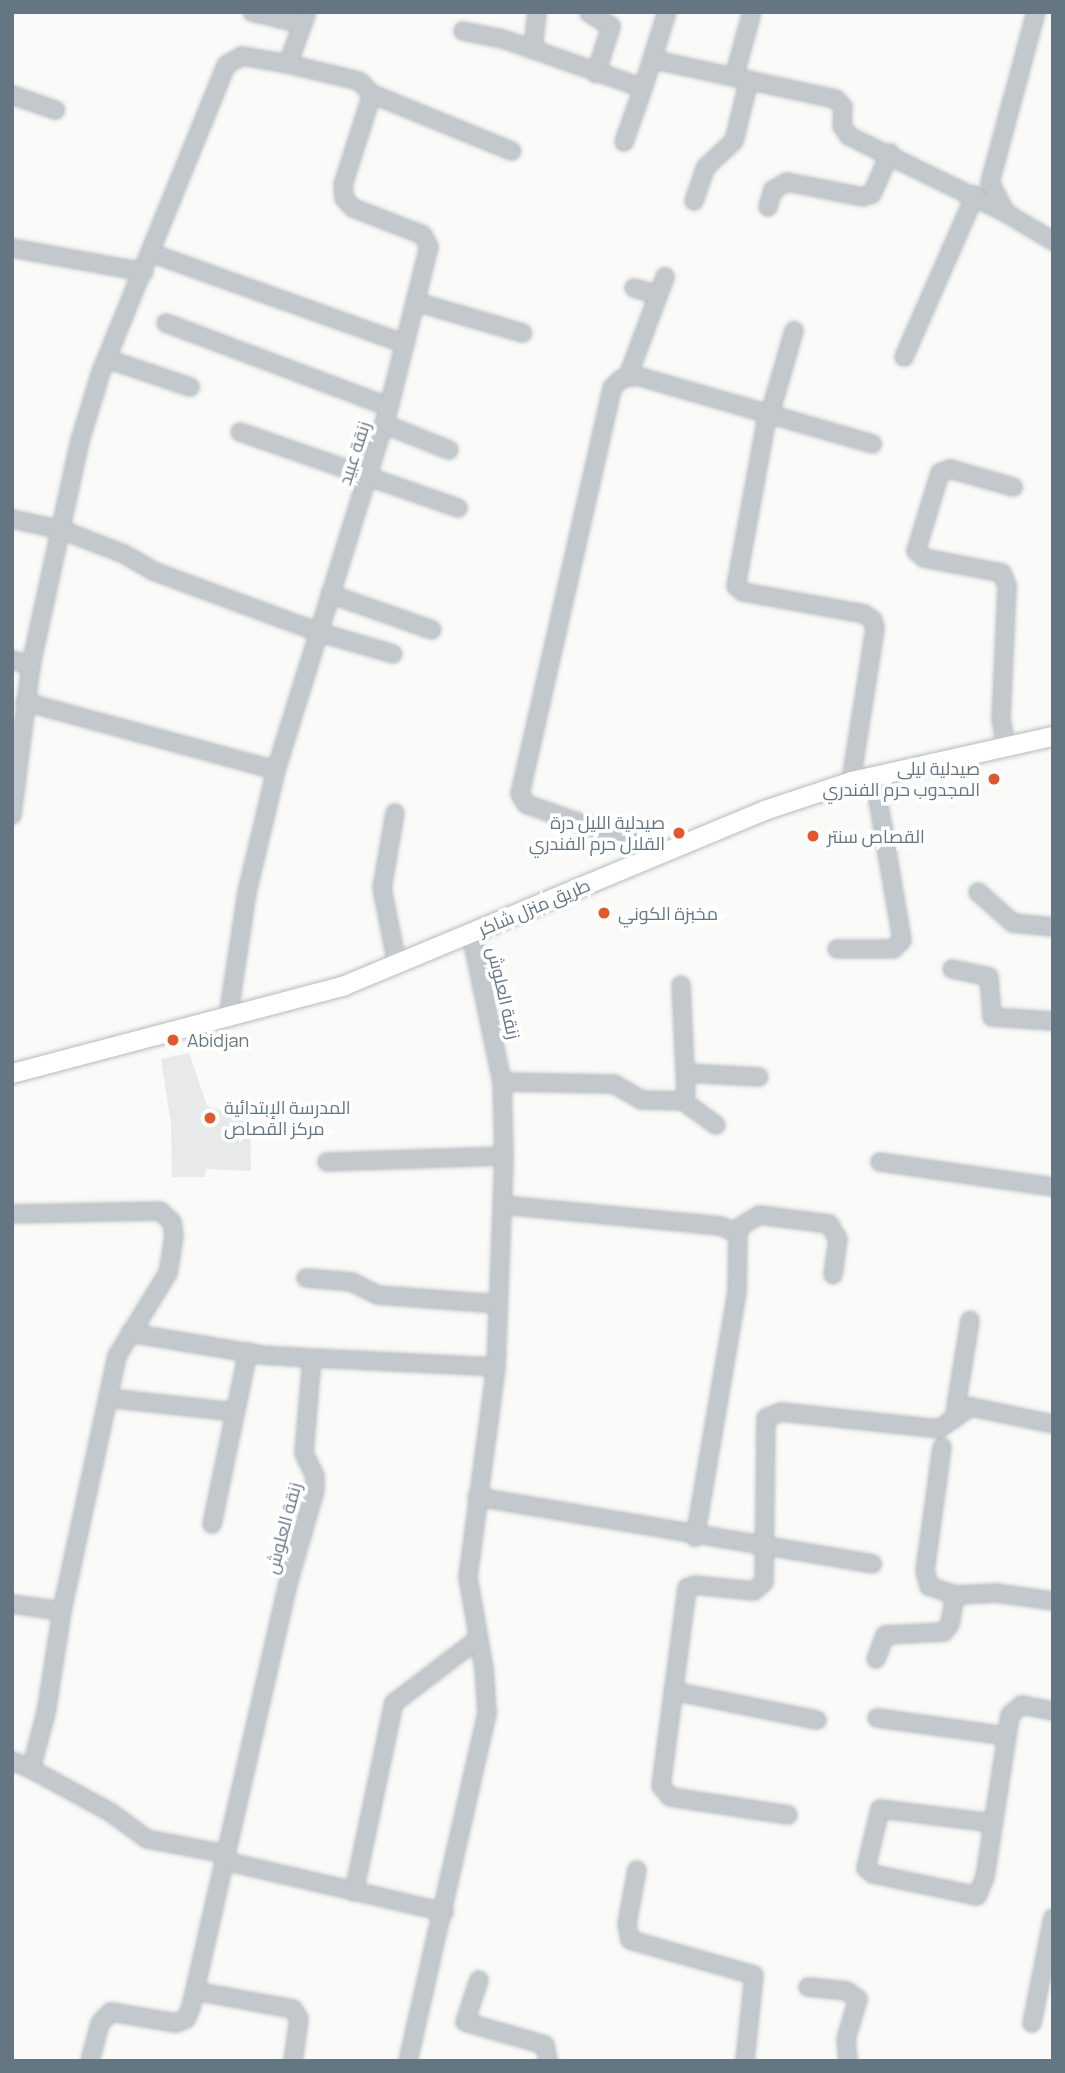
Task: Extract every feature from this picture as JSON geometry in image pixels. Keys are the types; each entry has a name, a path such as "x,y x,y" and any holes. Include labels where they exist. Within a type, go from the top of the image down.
{"main road":[{"name":"طريق منزل شاكر","path":"12,1073 229,1018 397,964 663,852 851,781 1053,736"}],"street":[{"path":"252,12 304,18 288,64"},
{"path":"533,50 537,12"},
{"path":"624,142 655,60 667,12"},
{"path":"694,201 706,167 734,141 752,12"},
{"path":"1006,213 994,196 990,179 1036,12"},
{"path":"589,13 611,26 596,74"},
{"path":"463,31 533,50 596,74 643,88"},
{"path":"12,815 15,764 25,702 85,422 107,359 226,65 242,56 359,81 372,94 512,151"},
{"path":"655,60 836,99 843,107 845,132 975,195 1053,241"},
{"name":"زنقة عبيد","path":"229,1018 247,891 276,770 384,424 428,260 428,241 353,208 342,193 372,94"},
{"path":"12,95 55,110"},
{"path":"768,206 773,190 787,182 863,197 872,194 890,153"},
{"path":"904,357 975,195"},
{"path":"12,248 144,272"},
{"path":"152,253 405,344"},
{"path":"628,376 664,277"},
{"path":"634,288 658,295"},
{"path":"416,302 523,332"},
{"path":"166,323 389,407"},
{"path":"794,331 768,417 736,586 743,592 864,614 873,620 875,629 851,781"},
{"path":"107,359 190,387"},
{"path":"663,852 526,804 520,794 611,392 617,381 628,376 872,444"},
{"path":"384,424 449,450"},
{"path":"240,432 458,508"},
{"path":"1006,747 1001,719 1007,585 1002,573 924,558 916,551 940,473 950,469 1013,487"},
{"path":"12,519 62,530 124,554 153,571 318,632 393,654"},
{"path":"330,594 432,630"},
{"path":"12,660 32,665"},
{"path":"25,702 276,770"},
{"path":"838,948 893,949 902,940 874,776"},
{"path":"395,813 383,888 397,964"},
{"path":"978,892 1013,923 1053,927"},
{"name":"زنقة العلوش","path":"408,2061 444,1912 487,1712 478,1639 467,1586 496,1367 504,1156 502,1082 471,933"},
{"path":"952,969 986,974 992,1017 1053,1021"},
{"path":"681,985 686,1073 683,1101"},
{"path":"686,1073 759,1077"},
{"path":"502,1082 614,1084 642,1100 683,1101 716,1125"},
{"path":"327,1162 504,1156"},
{"path":"880,1162 1053,1187"},
{"path":"502,1205 735,1230 759,1215 830,1224 838,1239 833,1275"},
{"path":"12,1214 166,1213 174,1236 172,1260 153,1301 117,1356 62,1611 46,1713 31,1769"},
{"path":"695,1537 740,1264 740,1239 735,1230"},
{"path":"306,1278 352,1282 378,1295 498,1304"},
{"path":"954,1419 970,1320"},
{"path":"130,1333 248,1352 312,1358 496,1367"},
{"path":"212,1524 248,1352"},
{"name":"زنقة العلوش","path":"90,2061 105,2015 120,2011 176,2023 188,2016 289,1580 315,1490 316,1476 304,1453 312,1358"},
{"path":"108,1398 235,1412"},
{"path":"788,1815 664,1793 661,1786 687,1588 695,1585 759,1589 764,1582 764,1424 769,1414 933,1429 971,1407 1053,1424"},
{"path":"942,1447 925,1579 934,1590 955,1595 996,1593 1053,1601"},
{"path":"477,1497 765,1549 872,1564"},
{"path":"876,1659 885,1635 944,1632 950,1624 955,1595"},
{"path":"12,1604 62,1611"},
{"path":"354,1892 394,1703 478,1639"},
{"path":"673,1691 817,1720"},
{"path":"993,1823 880,1809 866,1867 873,1874 977,1896 982,1891 993,1823 1006,1736 1017,1707 1053,1711"},
{"path":"877,1718 1006,1736"},
{"path":"12,1760 110,1812 146,1839 444,1912"},
{"path":"637,1870 628,1924 630,1940 754,1975 746,2061"},
{"path":"1032,2023 1053,1918"},
{"path":"479,1980 465,2022 545,2045 548,2061"},
{"path":"808,1987 847,1991 858,1999 846,2039 848,2061"},
{"path":"195,1991 293,2009 299,2019 293,2061"}],"shaded area":[{"name":"المدرسة الإبتدائية مركز القصاص","path":"189,1053 207,1106 226,1112 250,1106 251,1171 206,1169 205,1177 172,1177 171,1124 161,1059"}],"place":[{"name":"صيدلية ليلى المجدوب حرم الفندري","path":"994,779"},
{"name":"صيدلية الليل درة القلال حرم الفندري","path":"679,833"},
{"name":"القصاص سنتر","path":"813,836"},
{"name":"مخبزة الكوني","path":"604,913"},
{"name":"Abidjan","path":"173,1040"},
{"name":"المدرسة الإبتدائية مركز القصاص","path":"210,1118"}]}
